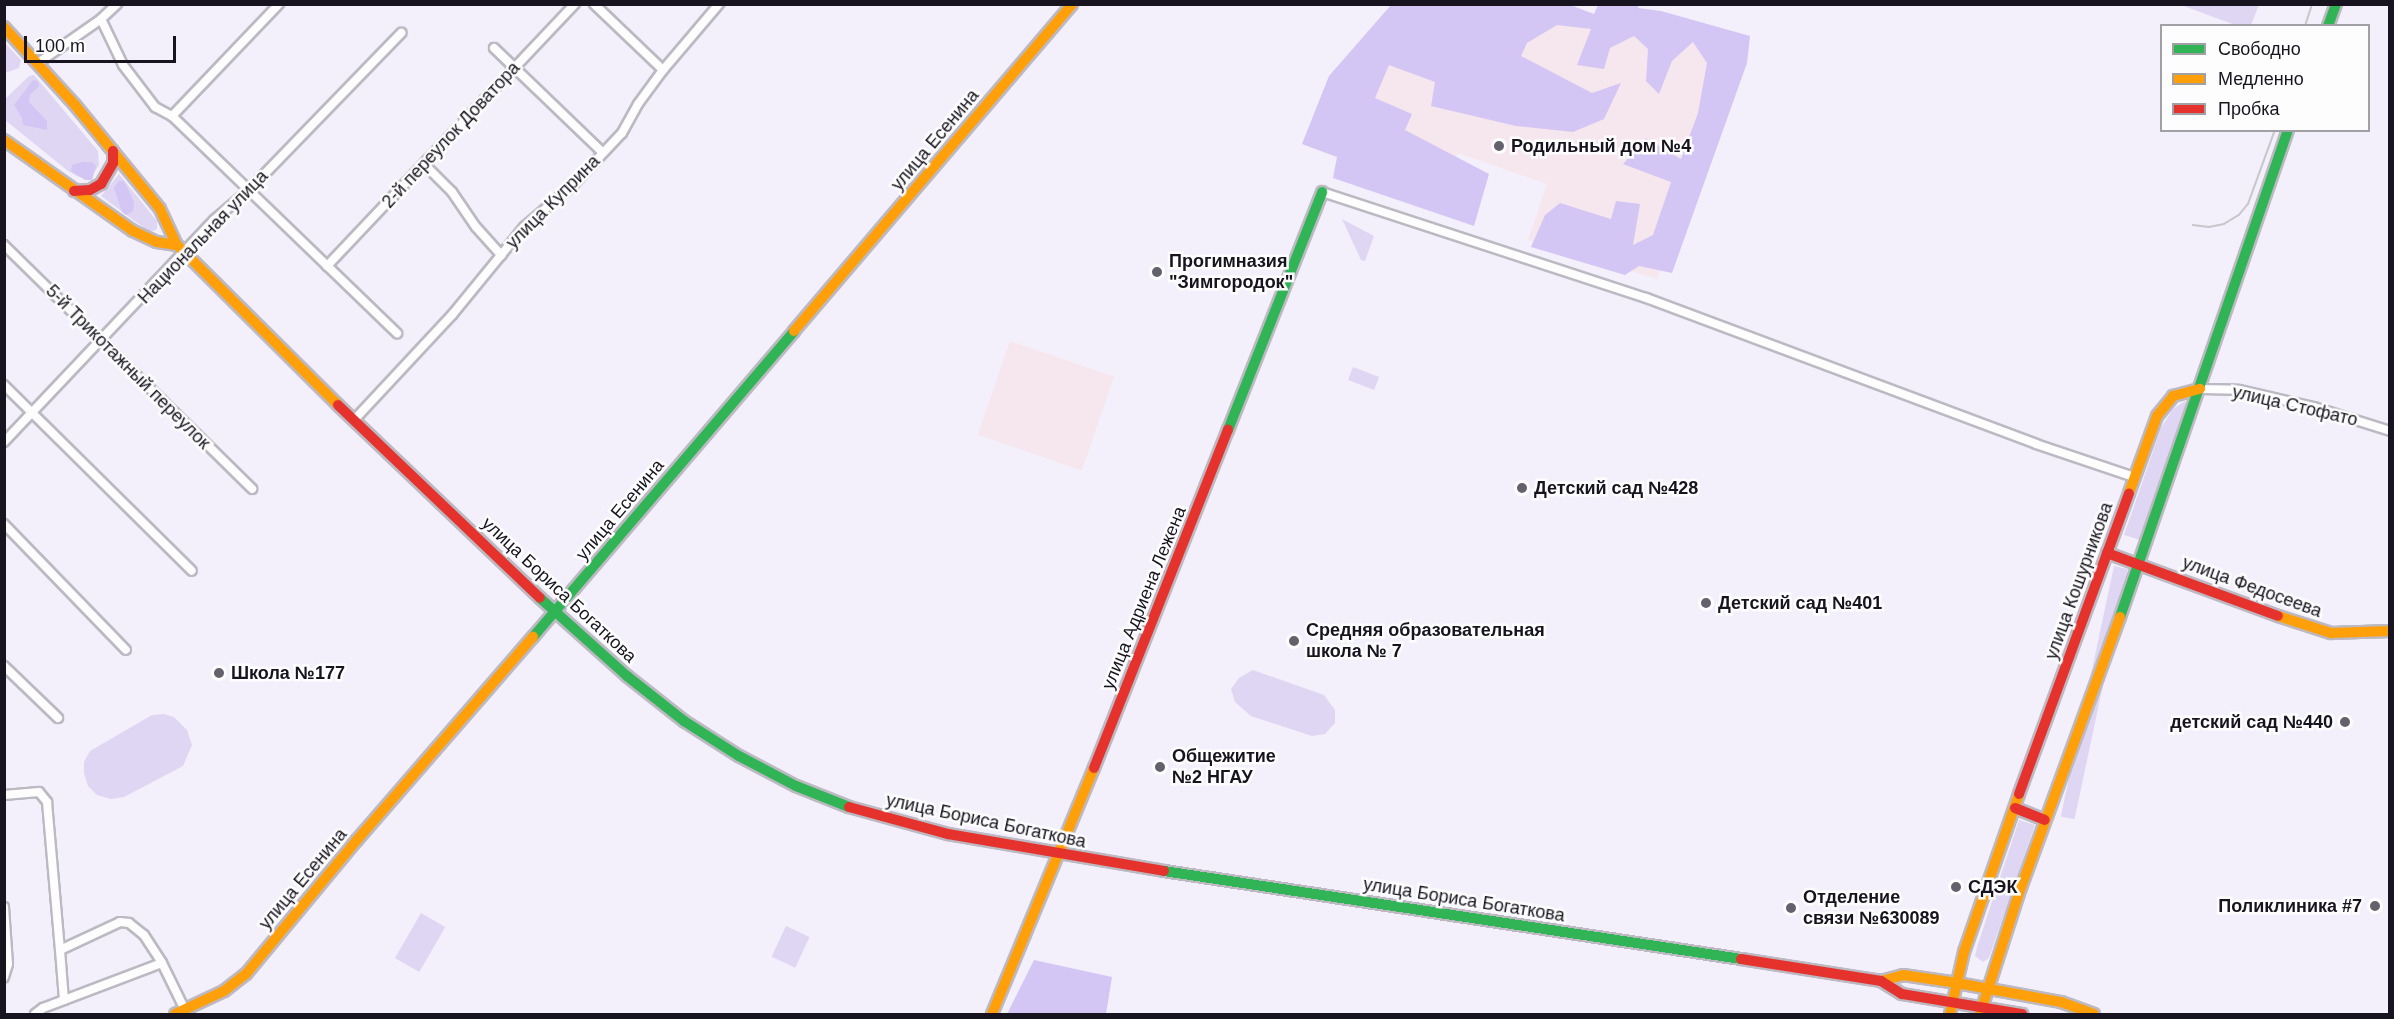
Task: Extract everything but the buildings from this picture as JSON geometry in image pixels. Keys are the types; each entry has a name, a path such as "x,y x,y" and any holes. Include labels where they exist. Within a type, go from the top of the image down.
{"main road":[{"name":"улица Есенина","path":"180,1012 224,991 246,975 357,840 555,612 1072,4"},
{"path":"2329,24 2336,4"},
{"name":"улица Бориса Богаткова","path":"4,27 38,63 160,209 181,249 354,420 555,612 684,721 739,756 796,786 855,809 908,825 1060,854 1881,981 1902,993 1953,1001 1981,1010 2021,1014"},
{"path":"1981,1010 2045,820 2200,389 2254,223 2287,132"},
{"path":"4,140 133,231 157,242 181,249"},
{"path":"74,191 90,190 101,184 113,163 113,151"},
{"name":"улица Адриена Лежена","path":"992,1014 1048,876 1060,854 1322,192"},
{"name":"улица Кошурникова","path":"1950,1014 1985,886 2157,416 2173,396 2200,389"},
{"name":"улица Федосеева","path":"2108,553 2139,562 2305,626 2331,633 2390,631"},
{"path":"2014,808 2045,820"},
{"name":"улица Бориса Богаткова","path":"1881,981 1903,975 1957,983 2061,1002 2094,1014"}],"street":[{"path":"38,63 101,19 117,4"},
{"path":"172,116 279,4"},
{"name":"2-й переулок Доватора","path":"327,266 575,4"},
{"path":"594,4 663,70"},
{"name":"улица Куприна","path":"354,420 452,315 524,227 573,185 622,133 638,104 663,70 719,4"},
{"path":"101,19 123,65 155,107 172,116 397,333"},
{"name":"Национальная улица","path":"4,442 102,341 181,249 249,190 401,33"},
{"path":"494,48 603,153"},
{"path":"424,164 452,192 476,227 501,255"},
{"path":"1322,192 1646,298 2036,444 2134,477"},
{"name":"5-й Трикотажный переулок","path":"4,245 252,489"},
{"path":"4,385 192,571"},
{"name":"улица Стофато","path":"2200,389 2239,390 2314,407 2390,430"},
{"path":"4,524 126,651"},
{"path":"4,666 58,718"},
{"path":"4,795 39,792 48,802 64,1000"},
{"path":"4,907 8,964 4,977"},
{"path":"60,950 124,921 144,934 162,963 180,1012"},
{"path":"35,1014 43,1008 162,963"}],"shaded area":[{"path":"2259,4 2251,24 2233,24 2181,5"},
{"path":"1391,5 1570,5 1594,14 1735,37 1657,279 1528,240 1547,184 1458,153 1443,197 1302,144 1329,76"},
{"path":"1391,5 1570,5 1594,14 1598,5 1639,5 1638,8 1661,11 1750,36 1747,63 1672,273 1639,266 1625,275 1531,247 1545,215 1560,203 1611,219 1616,201 1640,204 1633,245 1653,235 1671,182 1623,164 1646,138 1681,159 1698,113 1707,63 1693,42 1672,61 1659,94 1646,81 1648,49 1634,36 1610,48 1604,69 1577,65 1591,29 1557,25 1527,43 1521,56 1592,93 1621,83 1604,119 1573,132 1516,126 1431,106 1435,82 1389,65 1375,98 1412,114 1405,130 1489,174 1474,226 1333,178 1337,157 1302,144 1329,76"},
{"path":"5,43 21,60 19,68 5,73"},
{"path":"34,75 98,151 99,165 92,176 79,177 68,171 5,120 4,100 29,76"},
{"path":"33,80 38,81 39,86 30,95 29,102 47,121 47,130 23,125 22,118 14,105"},
{"path":"92,162 96,166 92,180 85,180 71,171 72,165"},
{"path":"119,174 157,221 157,229 148,231 101,196"},
{"path":"119,181 124,181 134,202 133,211 126,215 122,212 114,188"},
{"path":"1342,219 1374,236 1365,261 1361,260"},
{"path":"1010,341 1114,377 1082,470 978,435"},
{"path":"1353,367 1379,377 1374,390 1348,380"},
{"path":"2185,401 2188,407 2140,540 2124,535 2161,428 2173,409"},
{"path":"2114,566 2128,569 2074,819 2061,816"},
{"path":"1253,670 1324,695 1335,710 1335,723 1325,734 1312,736 1251,716 1235,702 1231,689 1239,678"},
{"path":"164,714 174,717 187,730 192,745 183,766 124,797 111,799 97,795 88,786 84,773 84,762 90,751 152,715"},
{"path":"2019,820 2035,825 1989,958 1983,962 1975,956 1977,947"},
{"path":"421,913 445,927 419,972 395,958"},
{"path":"786,926 810,937 795,968 772,957"},
{"path":"1034,960 1112,977 1106,1014 1007,1014"}],"tram line":[{"path":"2306,24 2312,4"},
{"path":"2193,225 2209,227 2224,224 2239,215 2248,204 2274,132"}],"traffic: fast":[{"path":"2329,24 2336,4"},
{"path":"2120,617 2287,132"},
{"path":"1228,430 1322,192"},
{"path":"533,637 794,331"},
{"path":"540,598 627,676 684,721 739,756 796,786 849,807"},
{"path":"1164,871 1741,959"}],"traffic: slow":[{"path":"794,331 1072,4"},
{"path":"4,27 75,105 160,209 177,245 338,405"},
{"path":"4,140 133,231 157,242 177,245"},
{"path":"2129,493 2157,416 2173,396 2200,389"},
{"path":"2278,616 2331,633 2390,631"},
{"path":"1980,1014 2019,893 2120,617"},
{"path":"175,1014 224,991 246,974 357,840 533,637"},
{"path":"992,1014 1094,768"},
{"path":"1950,1014 1964,952 2019,794"},
{"path":"1881,981 1903,975 1957,983 2061,1002 2094,1014"}],"traffic: jam":[{"path":"74,191 90,190 101,184 113,163 113,151"},
{"path":"338,405 540,598"},
{"path":"1094,768 1228,430"},
{"path":"2019,794 2129,493"},
{"path":"2107,553 2278,616"},
{"path":"849,807 948,834 1164,871"},
{"path":"2015,808 2045,820"},
{"path":"1741,959 1881,981 1902,994 2022,1014"}],"place":[{"name":"Родильный дом №4","path":"1499,146"},
{"name":"Прогимназия \"Зимгородок\"","path":"1157,272"},
{"name":"Детский сад №428","path":"1522,488"},
{"name":"Детский сад №401","path":"1706,603"},
{"name":"Средняя образовательная школа № 7","path":"1294,641"},
{"name":"Школа №177","path":"219,673"},
{"name":"детский сад №440","path":"2345,722"},
{"name":"Общежитие №2 НГАУ","path":"1160,767"},
{"name":"СДЭК","path":"1956,887"},
{"name":"Поликлиника #7","path":"2375,906"},
{"name":"Отделение связи №630089","path":"1791,908"}]}
